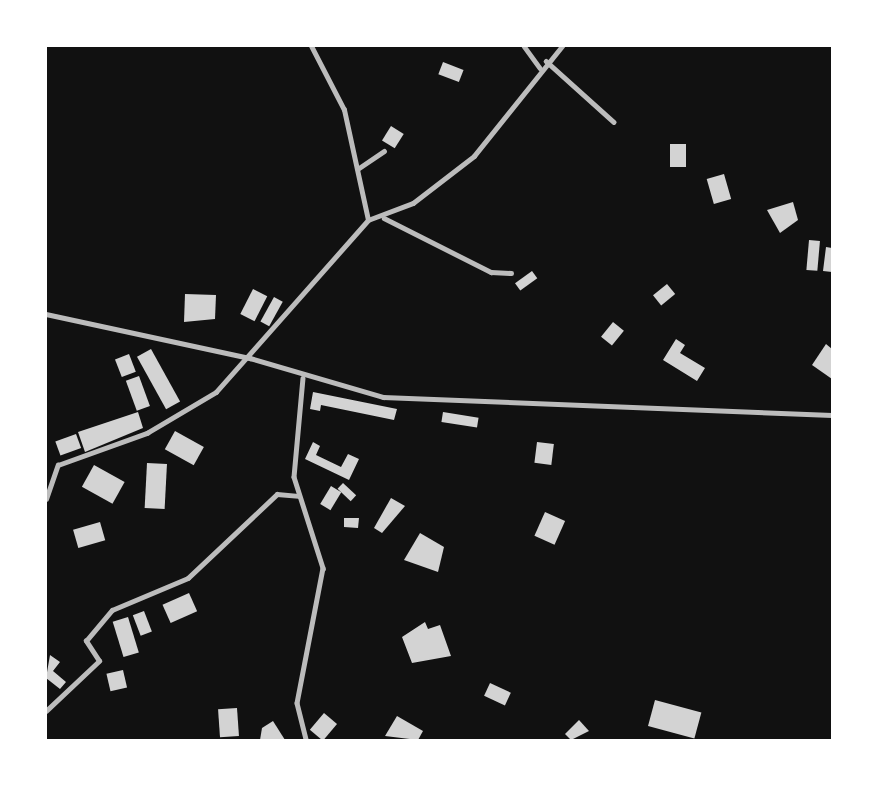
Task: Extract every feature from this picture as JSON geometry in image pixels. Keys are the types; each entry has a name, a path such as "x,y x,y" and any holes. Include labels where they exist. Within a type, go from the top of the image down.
{"street":[{"path":"311,46 334,83 359,168 368,220"},
{"path":"524,46 540,68"},
{"path":"46,499 58,465 170,421 216,392 250,358 368,220 384,218 474,156 540,68 562,46"},
{"path":"546,61 614,122"},
{"path":"359,168 384,151"},
{"path":"384,218 491,272 510,273"},
{"path":"46,314 250,358 303,378 383,397 832,415"},
{"path":"303,378 294,456 298,496 322,548 323,568 298,704 306,740"},
{"path":"46,710 99,661 86,640 113,610 188,578 277,494 298,496"}],"building":[{"path":"443,62 464,70 459,82 438,74"},
{"path":"391,126 404,134 395,148 382,140"},
{"path":"670,144 686,144 686,167 670,167"},
{"path":"724,174 731,199 714,204 707,179"},
{"path":"793,202 798,220 780,233 767,210"},
{"path":"809,240 820,241 817,271 806,270"},
{"path":"826,247 832,248 832,272 823,271"},
{"path":"532,271 537,278 520,291 515,283"},
{"path":"667,284 675,294 661,305 653,295"},
{"path":"253,289 267,296 255,321 240,314"},
{"path":"185,294 216,295 215,319 184,322"},
{"path":"274,297 283,302 269,326 260,321"},
{"path":"613,322 624,331 612,346 601,337"},
{"path":"676,339 685,345 680,353 705,368 697,381 663,360"},
{"path":"826,344 832,349 832,379 812,365"},
{"path":"151,349 180,401 166,409 137,357"},
{"path":"129,354 136,372 122,377 115,359"},
{"path":"139,376 150,406 137,411 126,381"},
{"path":"313,392 397,409 394,420 321,405 320,411 310,409"},
{"path":"138,412 143,428 85,452 78,432"},
{"path":"443,412 479,418 477,428 441,422"},
{"path":"175,431 204,447 194,465 165,449"},
{"path":"76,434 81,448 60,456 55,442"},
{"path":"313,442 320,446 316,455 341,467 348,454 359,459 349,480 305,459"},
{"path":"537,442 554,444 551,465 534,463"},
{"path":"147,463 167,464 165,509 145,508"},
{"path":"94,465 125,482 112,504 82,487"},
{"path":"343,483 356,495 351,501 338,489"},
{"path":"331,486 341,492 330,510 320,504"},
{"path":"391,498 405,506 382,533 374,528"},
{"path":"545,512 565,521 555,545 534,536"},
{"path":"344,518 359,518 358,528 344,527"},
{"path":"100,522 105,540 78,548 73,530"},
{"path":"420,533 444,547 438,572 404,560"},
{"path":"189,593 197,611 171,623 163,605"},
{"path":"144,611 152,632 141,636 133,615"},
{"path":"128,617 139,652 124,657 113,622"},
{"path":"425,622 428,629 440,625 451,656 412,663 402,637"},
{"path":"50,655 60,662 53,671 66,682 60,689 46,678"},
{"path":"123,670 127,688 110,691 106,674"},
{"path":"490,683 511,693 505,705 484,696"},
{"path":"655,700 701,712 694,739 648,726"},
{"path":"237,708 239,736 220,737 218,709"},
{"path":"324,713 337,724 324,740 310,730"},
{"path":"397,716 423,731 418,740 385,736"},
{"path":"579,720 589,731 571,740 565,734"},
{"path":"273,721 285,740 260,740 262,728"}]}
